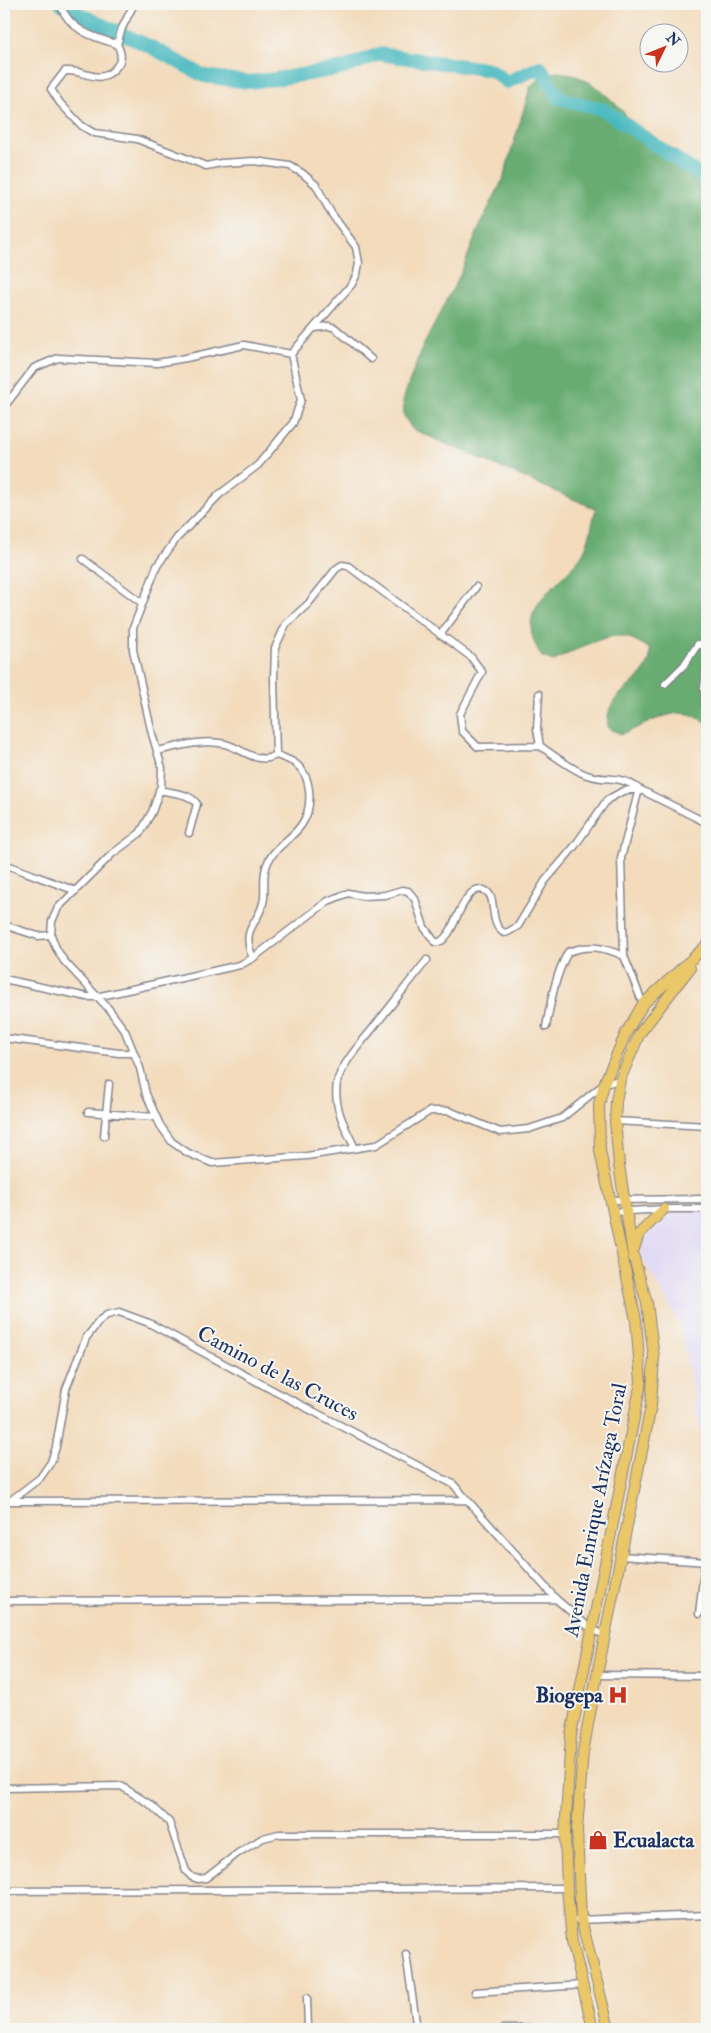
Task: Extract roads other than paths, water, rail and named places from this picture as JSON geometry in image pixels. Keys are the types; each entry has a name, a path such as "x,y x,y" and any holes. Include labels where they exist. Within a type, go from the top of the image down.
{"main road":[{"name":"Avenida Enrique Arízaga Toral","path":"593,2029 572,1941 567,1888 565,1834 571,1735 641,1382 636,1320 600,1152 599,1104 604,1084 626,1033 643,1004 707,946"},
{"name":"Avenida Enrique Arízaga Toral","path":"609,2029 581,1919 577,1830 583,1752 596,1675 654,1384 654,1358 647,1303 634,1255 626,1212 615,1121 616,1100 620,1080 640,1032 707,946"},
{"path":"634,1255 639,1234 664,1209"}],"street":[{"path":"60,4 63,14 74,26 93,37 117,44 121,51 120,63 108,74 100,77 72,70 65,71 51,89 60,103 82,126 94,133 137,139 206,166 255,161 290,166 316,186 356,247 359,263 357,274 352,284 291,354"},
{"path":"117,44 122,28 134,4"},
{"path":"315,328 329,326 335,328 371,359"},
{"path":"4,407 34,368 58,358 157,363 244,344 291,354"},
{"path":"291,354 301,400 293,423 258,465 220,494 177,538 157,566 142,603 133,628 133,650 152,734 162,768 160,790 152,812 140,833 112,854 58,908 52,920 51,935 56,948 64,961 108,1008 125,1031 155,1117 172,1142 188,1153 212,1163 307,1156 376,1145 430,1111 449,1111 500,1132 529,1129 562,1118 604,1084 620,1080"},
{"path":"82,559 142,603"},
{"path":"276,755 275,648 286,624 308,604 336,569 342,565 348,566 471,656 482,672 460,714 462,731 478,747 540,746 586,775 622,779 707,823"},
{"path":"440,635 476,587"},
{"path":"665,684 684,665 698,644 706,646 707,654"},
{"path":"707,662 704,689 707,717"},
{"path":"539,694 537,729 540,746"},
{"path":"158,750 182,745 212,743 225,744 261,759 269,759 276,755"},
{"path":"253,958 248,946 249,929 264,900 264,871 274,853 302,824 310,806 309,787 303,774 295,763 276,755"},
{"path":"640,789 621,858 624,956 643,1004"},
{"path":"4,980 87,997 96,997 240,964 253,958 328,901 348,893 363,896 385,895 402,890 408,892 415,899 427,932 435,942 440,942 448,935 460,909 472,893 479,889 486,890 492,896 496,925 504,933 508,932 518,926 544,881 574,847 607,800 623,791 640,789"},
{"path":"160,790 194,799 197,804 189,833"},
{"path":"4,864 76,891"},
{"path":"4,926 38,936 51,935"},
{"path":"546,1027 559,968 568,952 589,946 612,951 624,956"},
{"path":"355,1148 340,1119 337,1095 337,1084 340,1074 360,1044 428,960"},
{"path":"4,1038 119,1053 134,1053"},
{"path":"104,1136 109,1084"},
{"path":"88,1112 155,1117"},
{"path":"615,1121 707,1126"},
{"path":"611,1200 707,1199"},
{"path":"614,1212 707,1209"},
{"name":"Camino de las Cruces","path":"7,1502 40,1478 51,1462 56,1447 66,1389 86,1338 100,1320 107,1315 119,1312 149,1323 448,1482 467,1500 556,1599 591,1629 605,1635"},
{"path":"7,1502 467,1500"},
{"path":"621,1556 706,1562 699,1614"},
{"path":"4,1601 556,1599"},
{"path":"596,1675 707,1676"},
{"path":"4,1788 121,1786 151,1805 169,1822 186,1871 192,1877 198,1879 206,1878 238,1853 263,1838 279,1834 565,1834"},
{"path":"4,1891 567,1888"},
{"path":"570,1921 581,1919 631,1919 707,1915"},
{"path":"406,1954 417,2029"},
{"path":"475,1992 583,1985"},
{"path":"307,1998 308,2029"},
{"path":"502,2029 593,2029"}],"waterway":[{"path":"61,4 153,48 204,76 248,82 344,68 379,54 491,70 507,82 540,67 559,98 604,110 707,180"}],"place":[{"name":"Biogepa","path":"618,1695"},
{"name":"Ecualacta","path":"598,1840"}]}
